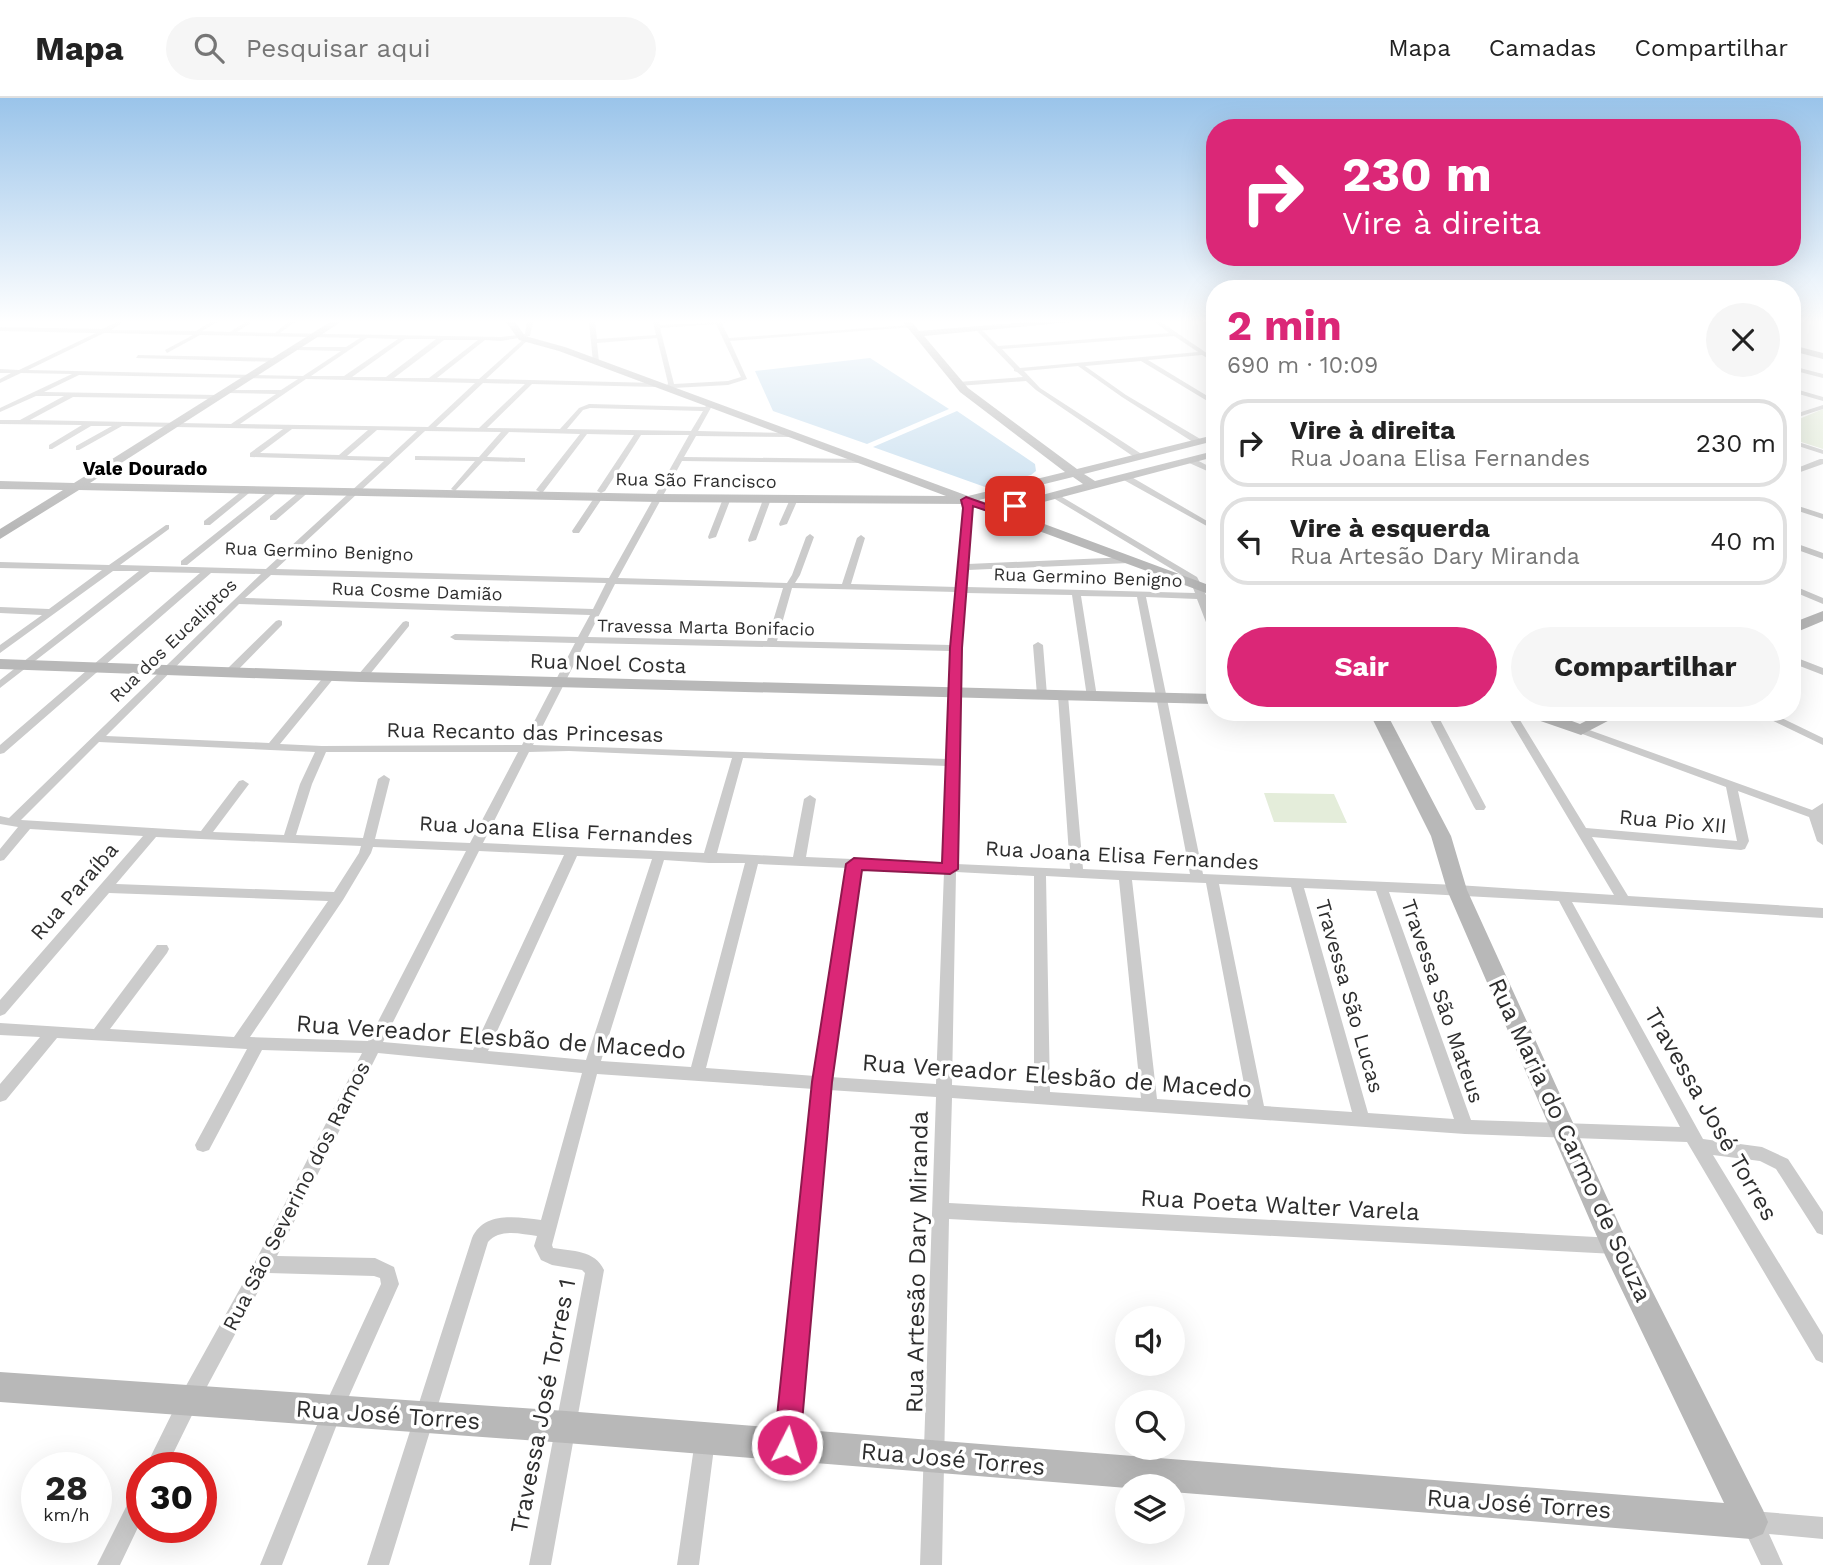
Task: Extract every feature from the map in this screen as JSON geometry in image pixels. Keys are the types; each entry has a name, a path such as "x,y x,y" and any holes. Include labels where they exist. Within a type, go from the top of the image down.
{"street":[{"path":"0,410 42,390"},
{"name":"Rua dos Eucaliptos","path":"6,821 96,739 237,601 469,390"},
{"path":"481,430 523,390"},
{"path":"674,390 709,406 1129,560 1205,591"},
{"path":"966,390 1001,420 1092,485"},
{"path":"1042,390 1140,457"},
{"path":"1116,390 1199,442"},
{"path":"2,532 228,391 282,392"},
{"path":"232,426 282,392"},
{"path":"1801,393 1823,399"},
{"path":"35,394 217,397"},
{"path":"21,423 71,395"},
{"path":"562,431 584,407 709,406"},
{"name":"Rua São Severino dos Ramos","path":"163,1452 263,1264 596,612 709,406"},
{"path":"1801,414 1823,407"},
{"path":"0,422 791,435"},
{"path":"52,447 90,424"},
{"path":"79,448 120,425"},
{"path":"290,428 253,455 392,459"},
{"path":"341,458 374,429"},
{"path":"455,489 507,430"},
{"path":"540,490 585,432"},
{"path":"576,531 639,432"},
{"path":"966,500 1206,440"},
{"path":"1801,445 1823,452"},
{"path":"996,511 1206,456"},
{"path":"418,458 522,460"},
{"path":"681,460 863,461"},
{"path":"1190,460 1206,468"},
{"path":"1801,469 1823,461"},
{"path":"1125,477 1206,523"},
{"name":"Rua São Francisco","path":"0,483 660,495 859,495 966,500"},
{"name":"Rua São Francisco","path":"77,484 276,490 540,490 600,494"},
{"path":"207,523 250,489"},
{"path":"184,563 276,490"},
{"path":"273,519 307,490"},
{"name":"Rua São Francisco","path":"660,495 767,499 966,500"},
{"path":"1054,496 1175,566 1205,591"},
{"path":"712,537 727,498"},
{"path":"752,540 767,499"},
{"path":"783,524 793,499"},
{"name":"Rua Artesão Dary Miranda","path":"931,1565 943,1211 943,1091 956,648 965,567 968,508 966,500"},
{"path":"1801,509 1823,517"},
{"path":"0,650 166,527"},
{"path":"771,644 785,592 810,537"},
{"path":"846,585 861,538"},
{"path":"1801,548 1823,556"},
{"name":"Rua Germino Benigno","path":"0,559 149,568 275,568"},
{"path":"965,567 1129,560"},
{"name":"Rua Germino Benigno","path":"0,565 184,563 637,581 790,583 1076,594 1141,595 1205,591"},
{"path":"0,685 149,568"},
{"path":"0,751 210,569"},
{"path":"1801,592 1823,601"},
{"path":"1076,594 1092,697"},
{"path":"1141,595 1257,1113"},
{"name":"Rua Cosme Damião","path":"237,601 596,612"},
{"path":"0,611 50,612"},
{"path":"1801,625 1823,615"},
{"path":"229,673 279,623"},
{"path":"362,677 406,624"},
{"name":"Travessa Marta Bonifacio","path":"455,637 956,648"},
{"path":"1038,645 1042,695"},
{"path":"1801,663 1823,672"},
{"name":"Rua Noel Costa","path":"0,664 561,683 1206,699"},
{"path":"271,747 330,676"},
{"path":"1063,696 1077,874"},
{"name":"Rua Maria do Carmo de Souza","path":"1382,721 1441,836 1457,890 1615,1246 1772,1565"},
{"path":"1436,721 1480,807"},
{"path":"1515,721 1624,901"},
{"path":"1556,721 1731,785 1820,813 1823,841"},
{"path":"1581,730 1599,721"},
{"path":"1779,721 1823,742"},
{"name":"Rua Recanto das Princesas","path":"96,739 322,749 528,748 954,763"},
{"path":"289,838 306,784 322,749"},
{"path":"709,859 738,755"},
{"path":"239,1043 338,897 369,843 384,779"},
{"path":"204,835 243,784"},
{"name":"Rua Pio XII","path":"1582,832 1741,846 1743,841 1731,785"},
{"path":"799,861 810,799"},
{"name":"Rua Joana Elisa Fernandes","path":"6,821 27,825 153,833 1457,890 1823,913"},
{"path":"0,857 27,825"},
{"name":"Rua Paraíba","path":"0,1010 153,833"},
{"path":"477,1058 572,852"},
{"path":"545,1251 543,1246 566,1152 622,962 659,857"},
{"path":"697,1074 752,861"},
{"path":"787,1445 822,1082 854,864"},
{"path":"1040,872 1042,1099"},
{"path":"1125,876 1150,1105"},
{"name":"Travessa São Lucas","path":"1297,884 1362,1119"},
{"path":"104,888 338,897"},
{"name":"Travessa São Mateus","path":"1381,888 1465,1127"},
{"name":"Travessa José Torres","path":"1563,897 1696,1141 1823,1353"},
{"path":"98,1035 162,949"},
{"name":"Rua Vereador Elesbão de Macedo","path":"0,1029 258,1044 374,1047 591,1067 1696,1141 1762,1154 1782,1164 1823,1227"},
{"path":"0,1095 52,1034"},
{"path":"203,1145 258,1044"},
{"name":"Rua Poeta Walter Varela","path":"943,1211 1615,1246"},
{"path":"378,1565 484,1233 495,1226 548,1229"},
{"name":"Travessa José Torres 1","path":"540,1565 596,1270 587,1262 552,1256 545,1251"},
{"path":"263,1264 375,1267 388,1273 390,1284 333,1410 271,1565"},
{"name":"Rua José Torres","path":"0,1387 566,1427 1823,1528"},
{"path":"688,1565 705,1440"},
{"path":"108,1565 126,1528"}],"green space":[{"path":"1823,409 1823,449 1801,442 1801,418"},
{"path":"1264,793 1334,794 1347,823 1274,822"}],"water":[{"path":"764,390 920,390 949,409 867,444 773,411"},
{"path":"957,411 1035,464 1036,471 1031,475 985,487 873,447"}],"district":[{"name":"Vale Dourado","path":"145,468"}],"route":[{"path":"787,1445 822,1082 854,864 950,869 956,648 965,567 968,508 966,500 996,511 1015,506"}]}
